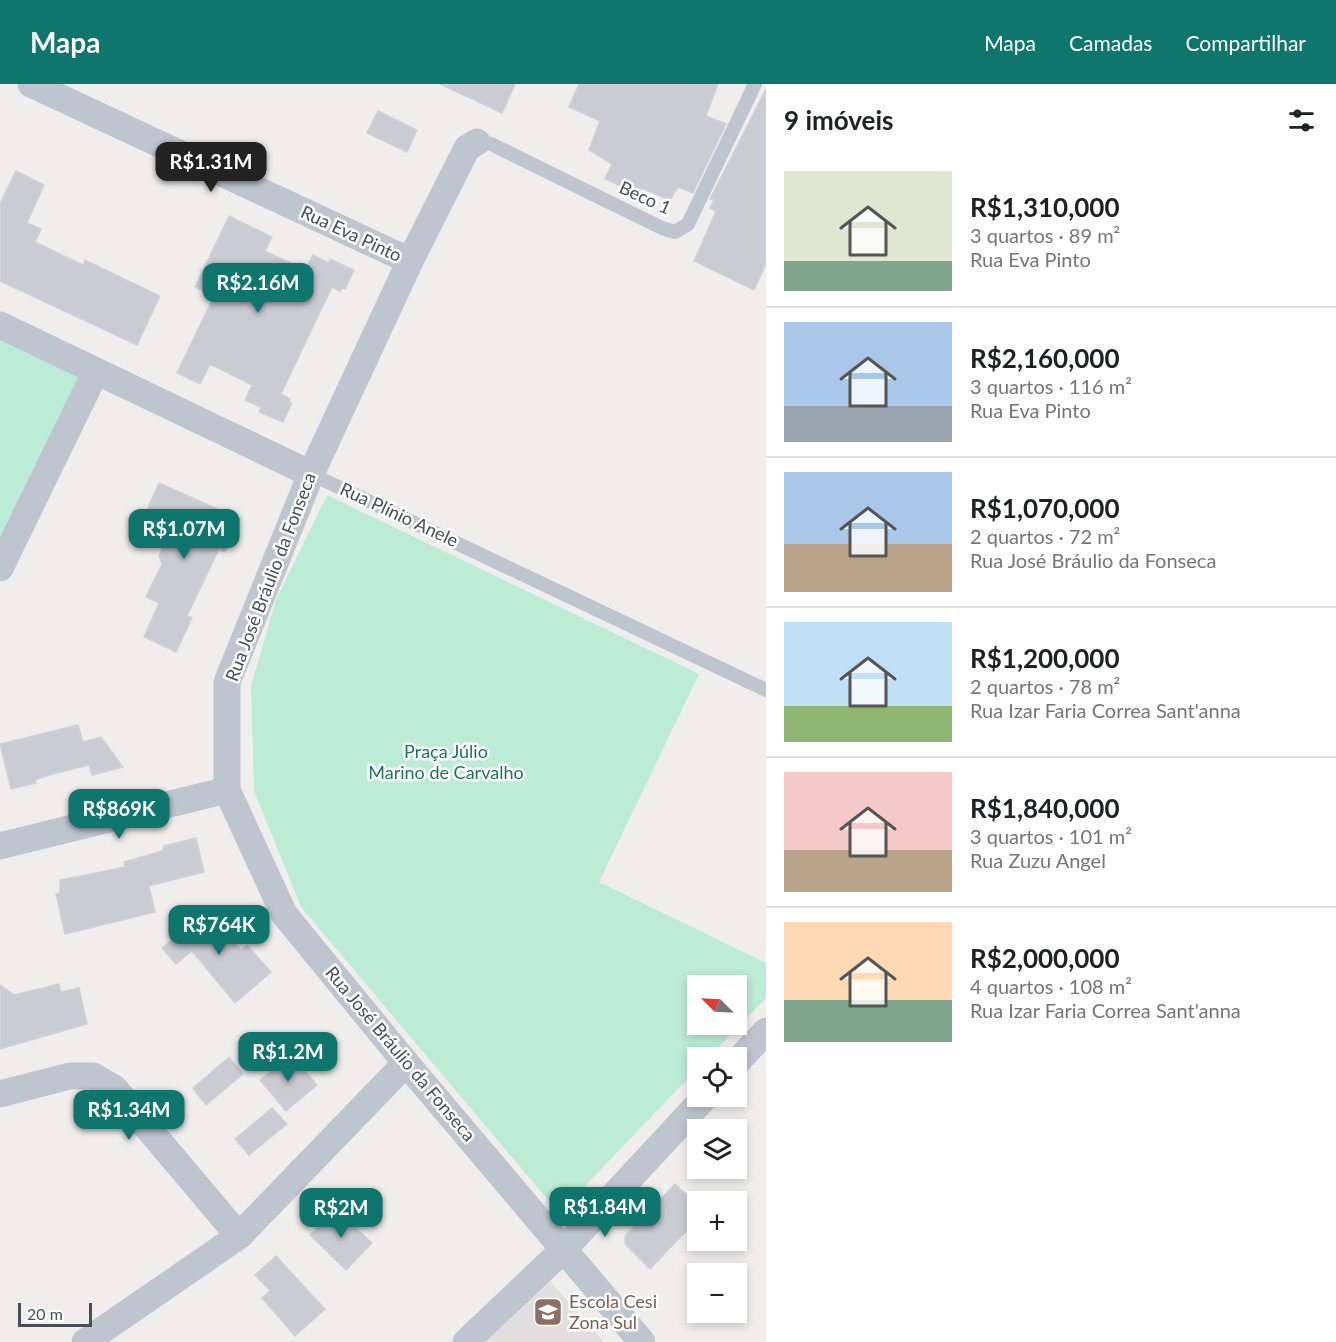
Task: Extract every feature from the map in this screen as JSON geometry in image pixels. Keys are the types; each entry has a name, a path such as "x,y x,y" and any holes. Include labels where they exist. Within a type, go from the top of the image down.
{"street":[{"name":"Rua Eva Pinto","path":"31,84 410,261"},
{"name":"Rua José Bráulio da Fonseca","path":"477,142 466,148 410,261 311,474 227,682 227,790 284,914 406,1063 642,1342"},
{"name":"Rua Plínio Anele","path":"0,325 311,474"},
{"path":"0,568 96,371"},
{"path":"0,846 227,790"},
{"path":"747,1051 766,1031"},
{"path":"85,1342 239,1236 406,1063"},
{"path":"0,1094 70,1076 93,1076 114,1088 239,1236"},
{"path":"466,1342 564,1249 696,1107"}],"lane":[{"name":"Beco 1","path":"477,142 491,144 662,228 675,232 688,224 755,84"},
{"name":"Rua Plínio Anele","path":"311,474 766,690"}],"shaded area":[{"name":"Escola Cesi Zona Sul","path":"550,1281 604,1342 486,1342"}],"green space":[{"path":"0,337 79,376 0,539"},
{"name":"Praça Júlio Marino de Carvalho","path":"327,495 699,674 599,882 766,963 766,998 747,1018 747,975 687,975 687,1035 730,1035 719,1047 687,1047 687,1079 559,1213 301,907 254,791 251,686 276,600"}],"building":[{"path":"440,84 515,84 502,113"},
{"path":"579,84 718,84 706,116 726,124 693,193 678,187 670,200 641,188 638,194 605,179 612,164 589,150 600,121 569,107"},
{"path":"766,89 766,264 754,290 694,261 716,211 710,208 714,200 710,199"},
{"path":"378,111 417,130 407,152 367,133"},
{"path":"16,171 44,185 27,223 41,229 35,242 83,265 85,260 160,296 137,345 0,281 0,204"},
{"path":"229,216 272,237 265,251 305,270 313,255 329,263 330,259 354,270 345,289 342,288 340,291 332,287 281,394 290,399 289,402 292,403 283,422 259,412 261,407 245,400 252,385 210,364 200,384 177,373 214,296 195,287"},
{"path":"159,483 240,519 225,552 219,549 187,616 192,618 176,652 144,637 159,603 146,597 162,564 159,555 172,528 153,519 155,514 147,510"},
{"path":"78,725 83,742 101,737 123,767 92,775 89,765 49,775 35,780 36,783 11,789 0,744"},
{"path":"196,838 204,872 149,886 155,912 65,934 56,894 60,893 60,880 125,867 124,862 162,851 164,846"},
{"path":"209,913 241,950 247,945 271,972 235,1003 192,951 176,964 162,948 201,914 204,918"},
{"path":"59,984 61,992 79,988 87,1024 0,1049 0,985 14,995"},
{"path":"291,1055 317,1085 286,1111 260,1080"},
{"path":"229,1057 243,1074 206,1105 193,1088"},
{"path":"272,1108 287,1124 249,1155 235,1139"},
{"path":"675,1184 687,1195 687,1230 650,1269 625,1244 625,1236"},
{"path":"336,1209 372,1243 346,1270 310,1235"},
{"path":"276,1256 325,1309 295,1336 262,1298 270,1291 255,1275"}],"place":[{"name":"Escola Cesi Zona Sul","path":"548,1312"}]}
